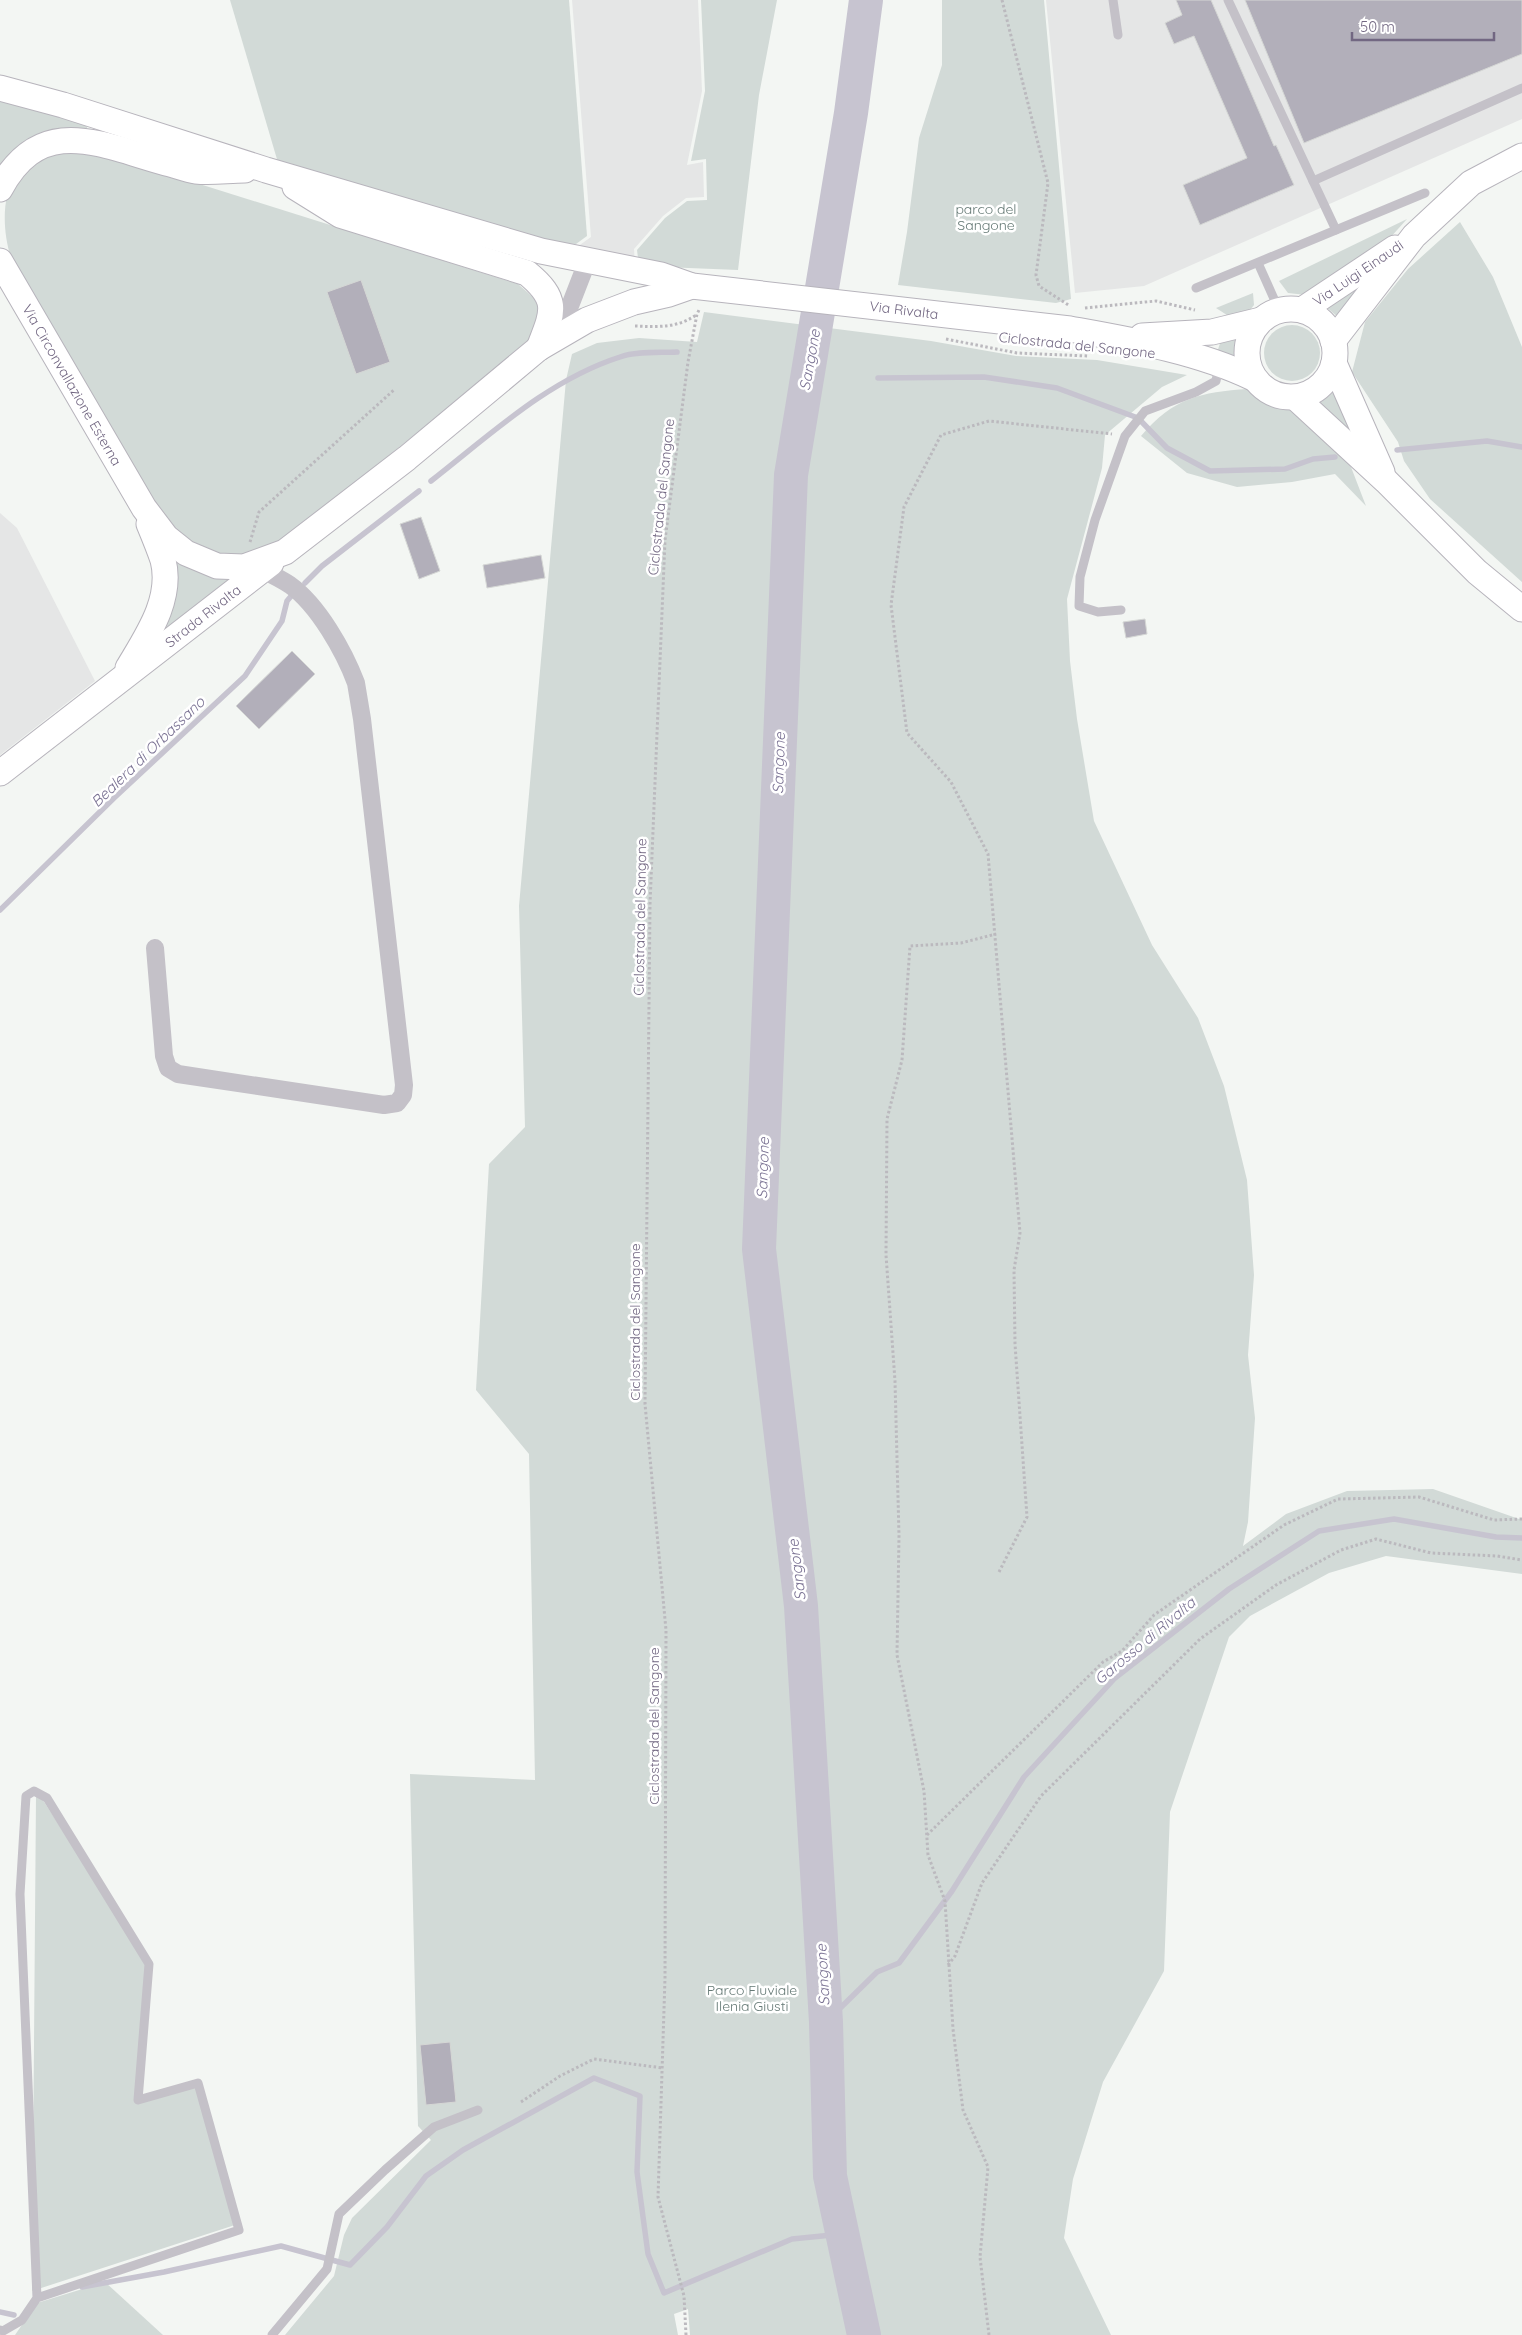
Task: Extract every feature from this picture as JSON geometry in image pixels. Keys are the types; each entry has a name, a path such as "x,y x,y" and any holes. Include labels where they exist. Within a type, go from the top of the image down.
{"main road":[{"path":"0,88 63,105 266,170 541,252 661,275 701,294"},
{"path":"0,189 20,160 48,142 62,140 89,142 195,171 266,170 340,215 527,273 542,287 552,305 552,316 539,348"},
{"name":"Via Luigi Einaudi","path":"1334,352 1414,236 1471,183 1522,156"},
{"name":"Via Luigi Einaudi","path":"1280,314 1414,236"},
{"name":"Via Circonvallazione Esterna","path":"0,261 144,508"},
{"name":"Strada Rivalta","path":"0,773 120,681 253,568 285,552 407,458 539,348 588,320 634,302 670,294 701,294"},
{"name":"Via Rivalta","path":"701,294 921,312 1070,329 1116,337 1220,363 1253,378 1264,390 1280,397 1296,398"},
{"path":"1253,378 1247,363 1246,348 1251,333 1280,314 1322,321 1386,481"},
{"name":"Via Rivalta","path":"1116,337 1212,332 1280,314"},
{"path":"1334,352 1327,380 1313,392 1296,398 1386,481 1477,572 1522,609"},
{"path":"144,508 166,537 186,553 217,566 253,568"},
{"name":"Strada Rivalta","path":"120,681 152,627 164,593 163,562 144,508"}],"street":[{"path":"539,348 568,311 587,262"},
{"path":"155,948 164,1056 168,1068 178,1074 384,1105 397,1103 403,1095 404,1085 378,854 356,683 348,662 306,599 290,586 253,568"}],"lane":[{"path":"1113,0 1118,35"},
{"path":"1228,0 1336,230"},
{"path":"1313,181 1522,88"},
{"path":"1196,288 1425,193"},
{"path":"1258,262 1280,314"},
{"path":"1121,610 1098,612 1080,606 1080,577 1095,520 1125,436 1145,411 1196,392 1216,381 1220,363"},
{"path":"0,2330 3,2331 22,2320 37,2298 20,1894 26,1796 34,1791 47,1798 149,1964 138,2100 198,2083 239,2230 37,2298"},
{"path":"272,2335 327,2269 339,2214 434,2127 478,2110"}],"path":[{"path":"1002,0 1048,182 1036,275 1039,286 1074,309"},
{"name":"Ciclostrada del Sangone","path":"686,2335 684,2296 658,2197 665,1978 666,1630 645,1404 650,904 665,540 688,362 701,294"},
{"path":"1083,308 1156,301 1212,315 1212,332"},
{"path":"628,326 670,326 687,321 697,314"},
{"name":"Ciclostrada del Sangone","path":"939,337 1017,354 1096,356"},
{"path":"253,568 259,512 395,389"},
{"path":"999,1572 1026,1517 1015,1344 1014,1270 1020,1233 988,854 951,782 907,733 891,605 904,508 941,435 989,421 1125,436"},
{"path":"989,2335 980,2258 988,2167 963,2110 948,1965 944,1901 928,1855 924,1791 897,1655 899,1536 895,1381 886,1255 887,1119 902,1060 910,946 961,943 996,934"},
{"path":"926,1836 1103,1662 1122,1652 1154,1615 1284,1526 1338,1499 1419,1497 1494,1520 1522,1519"},
{"path":"948,1965 955,1956 982,1883 1041,1796 1200,1638 1276,1585 1341,1550 1376,1540 1431,1552 1497,1556 1522,1560"},
{"path":"521,2102 560,2076 594,2060 662,2068"}],"shaded area":[{"path":"572,0 698,0 702,91 687,165 703,162 704,197 686,198 663,216 634,249 635,265 577,247 591,237"},
{"path":"1046,0 1522,0 1522,119 1144,286 1075,293"},
{"path":"0,513 17,528 95,681 0,755"}],"green space":[{"path":"230,0 569,0 587,236 576,244 541,242 279,166"},
{"path":"701,0 777,0 759,95 738,270 639,266 637,250 665,218 687,201 707,200 706,159 691,161 705,91"},
{"name":"parco del Sangone","path":"942,0 1044,0 1071,299 1056,303 898,285 919,138 942,65"},
{"path":"0,100 86,124 88,131 0,171"},
{"path":"62,147 88,149 518,284 534,298 542,315 530,342 280,543 242,556 219,556 191,544 173,530 152,503 13,263 5,230 5,206 11,184 16,175 21,171"},
{"path":"1407,219 1389,239 1306,295 1288,293 1279,281"},
{"path":"1460,222 1493,277 1522,347 1522,582 1430,499 1404,461 1398,442 1352,372 1365,322 1408,269"},
{"path":"1380,265 1340,319 1324,305"},
{"path":"1253,293 1254,305 1246,315 1230,317 1216,308"},
{"name":"Parco Fluviale Ilenia Giusti","path":"704,312 931,341 1016,356 1097,360 1187,375 1162,387 1105,435 1102,468 1067,599 1070,661 1077,719 1094,821 1152,945 1198,1018 1224,1086 1247,1180 1254,1275 1248,1355 1255,1418 1248,1522 1243,1546 1286,1514 1347,1491 1433,1489 1522,1520 1522,1574 1386,1556 1329,1573 1250,1616 1229,1637 1170,1812 1164,1971 1103,2082 1073,2179 1064,2238 1111,2335 690,2335 688,2309 674,2314 678,2335 285,2335 334,2276 344,2235 352,2218 431,2140 418,2126 410,1774 535,1780 529,1454 476,1390 489,1164 525,1127 519,906 566,380 572,354 597,343 639,338 697,342"},
{"path":"1292,325 1303,327 1312,333 1318,342 1320,353 1318,364 1312,373 1303,379 1292,381 1281,379 1272,373 1266,364 1264,353 1266,342 1272,333 1281,327"},
{"path":"1238,337 1236,362 1216,356 1221,340"},
{"path":"1248,389 1281,407 1309,418 1351,467 1366,506 1335,474 1292,482 1237,487 1187,473 1141,436 1165,413 1189,399 1216,392"},
{"path":"1338,389 1374,463 1316,406"},
{"path":"169,553 226,577 229,582 166,641 161,629"},
{"path":"39,1794 147,1962 137,2102 198,2086 238,2224 32,2291 36,1796"},
{"path":"105,2282 163,2335 15,2335 37,2303"}],"building":[{"path":"1176,0 1211,0 1274,146 1276,145 1294,185 1200,225 1183,185 1247,158 1194,36 1174,44 1165,23 1182,15"},
{"path":"1245,0 1522,0 1522,54 1304,143"},
{"path":"361,280 390,362 356,374 327,292"},
{"path":"421,517 440,571 419,579 400,524"},
{"path":"541,555 545,578 487,588 483,565"},
{"path":"1145,619 1147,634 1126,638 1123,622"},
{"path":"292,651 315,674 259,729 236,706"},
{"path":"450,2042 456,2102 426,2105 420,2045"}],"waterway":[{"name":"Sangone","path":"864,2335 830,2176 826,2022 801,1606 759,1249 791,475 851,113 866,0"},
{"name":"Bealera di Orbassano","path":"431,481 521,410 568,380 594,367 627,355 677,352"},
{"name":"Bealera di Orbassano","path":"878,378 984,377 1057,388 1138,418 1167,448 1210,471 1285,469 1313,459 1335,457"},
{"name":"Bealera di Orbassano","path":"1397,450 1487,441 1522,447"},
{"name":"Bealera di Orbassano","path":"305,583 322,566 419,491"},
{"name":"Bealera di Orbassano","path":"0,910 114,798 245,676 282,621 287,601 292,595"},
{"name":"Garosso di Rivalta","path":"826,2022 877,1972 899,1963 952,1891 1024,1777 1115,1678 1229,1589 1319,1531 1394,1519 1496,1537 1522,1538"},
{"path":"82,2287 164,2272 281,2246 350,2265 387,2227 426,2176 463,2150 594,2078 640,2096 637,2172 648,2254 664,2293 792,2239 842,2234"},
{"path":"0,2312 14,2315"}]}
